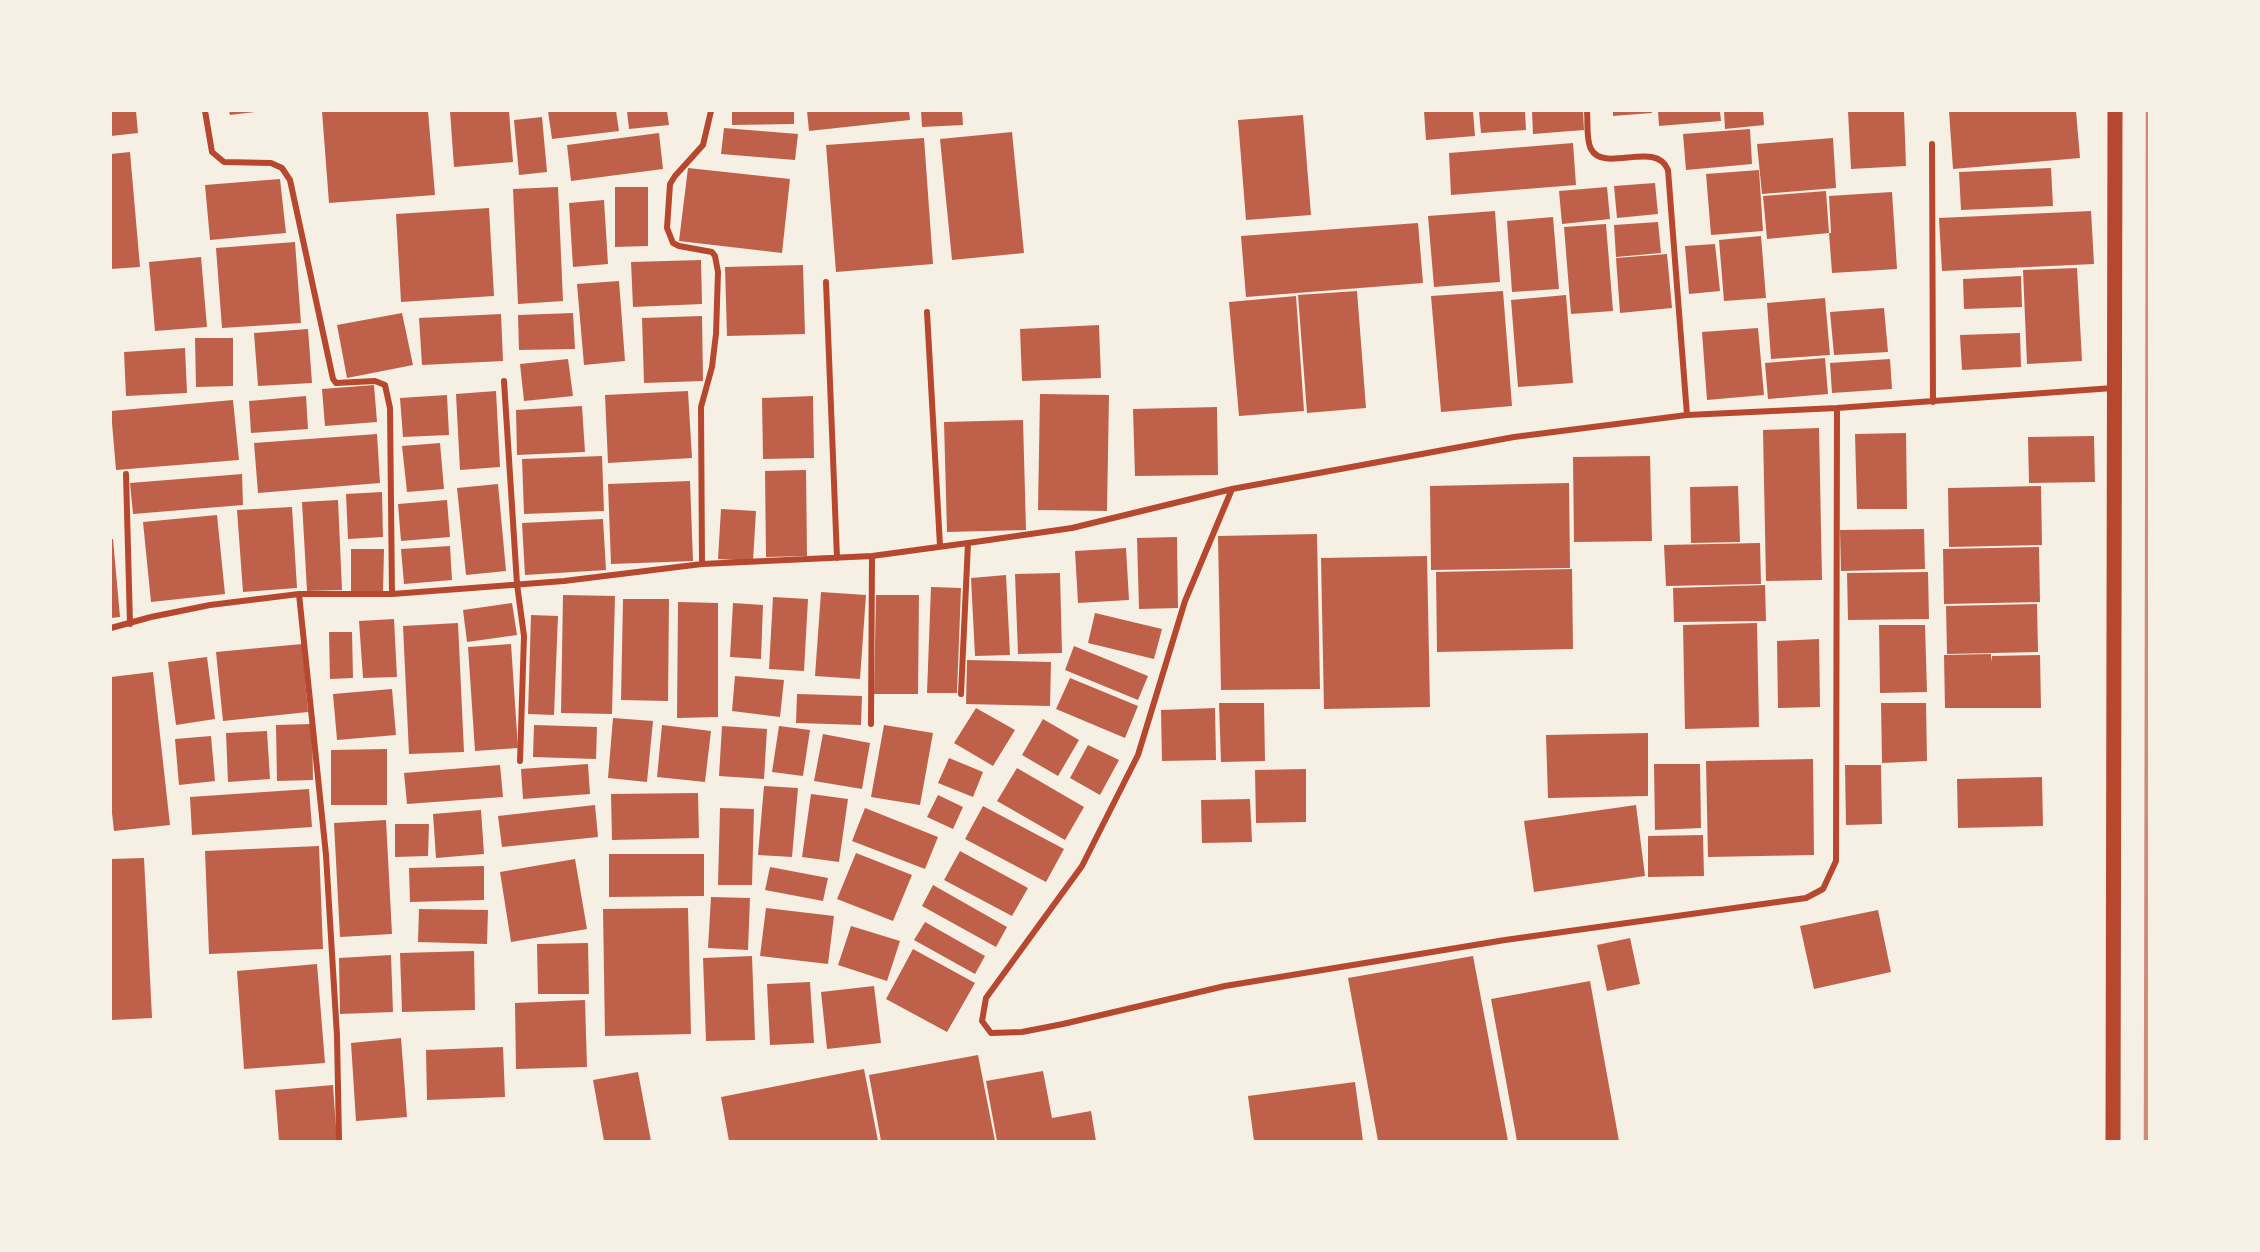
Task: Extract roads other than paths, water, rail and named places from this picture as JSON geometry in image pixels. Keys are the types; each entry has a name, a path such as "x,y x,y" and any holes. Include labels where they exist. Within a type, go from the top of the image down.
{"main road":[{"path":"2113,1141 2115,111"}],"street":[{"path":"205,111 212,152 224,162 271,163 282,168 290,180 333,379 336,382 375,381 384,385 390,408 392,594"},
{"path":"702,564 701,407 712,367 716,334 717,263 712,252 673,243 668,228 668,196 670,184 675,176 703,145 709,128 711,111"},
{"path":"1587,111 1589,147 1594,153 1600,157 1611,158 1653,157 1666,165 1668,170 1687,415"},
{"path":"1932,144 1933,402"},
{"path":"826,282 837,558"},
{"path":"927,312 940,546"},
{"path":"504,381 517,584 524,636 520,761"},
{"path":"111,628 210,605 299,594 392,594 564,581 702,564 872,556 1072,528 1232,489 1514,437 1687,415 1933,402 2113,388"},
{"path":"1232,489 1185,601 1138,755 1082,866 986,998 982,1021 991,1033 1022,1032 1063,1024 1225,986 1505,940 1806,898 1823,889 1836,861 1837,408"},
{"path":"126,474 130,624"},
{"path":"961,694 968,543"},
{"path":"871,724 872,556"},
{"path":"299,594 326,855 338,1036 339,1140"}],"railway":[{"path":"2146,1141 2148,111"}]}
